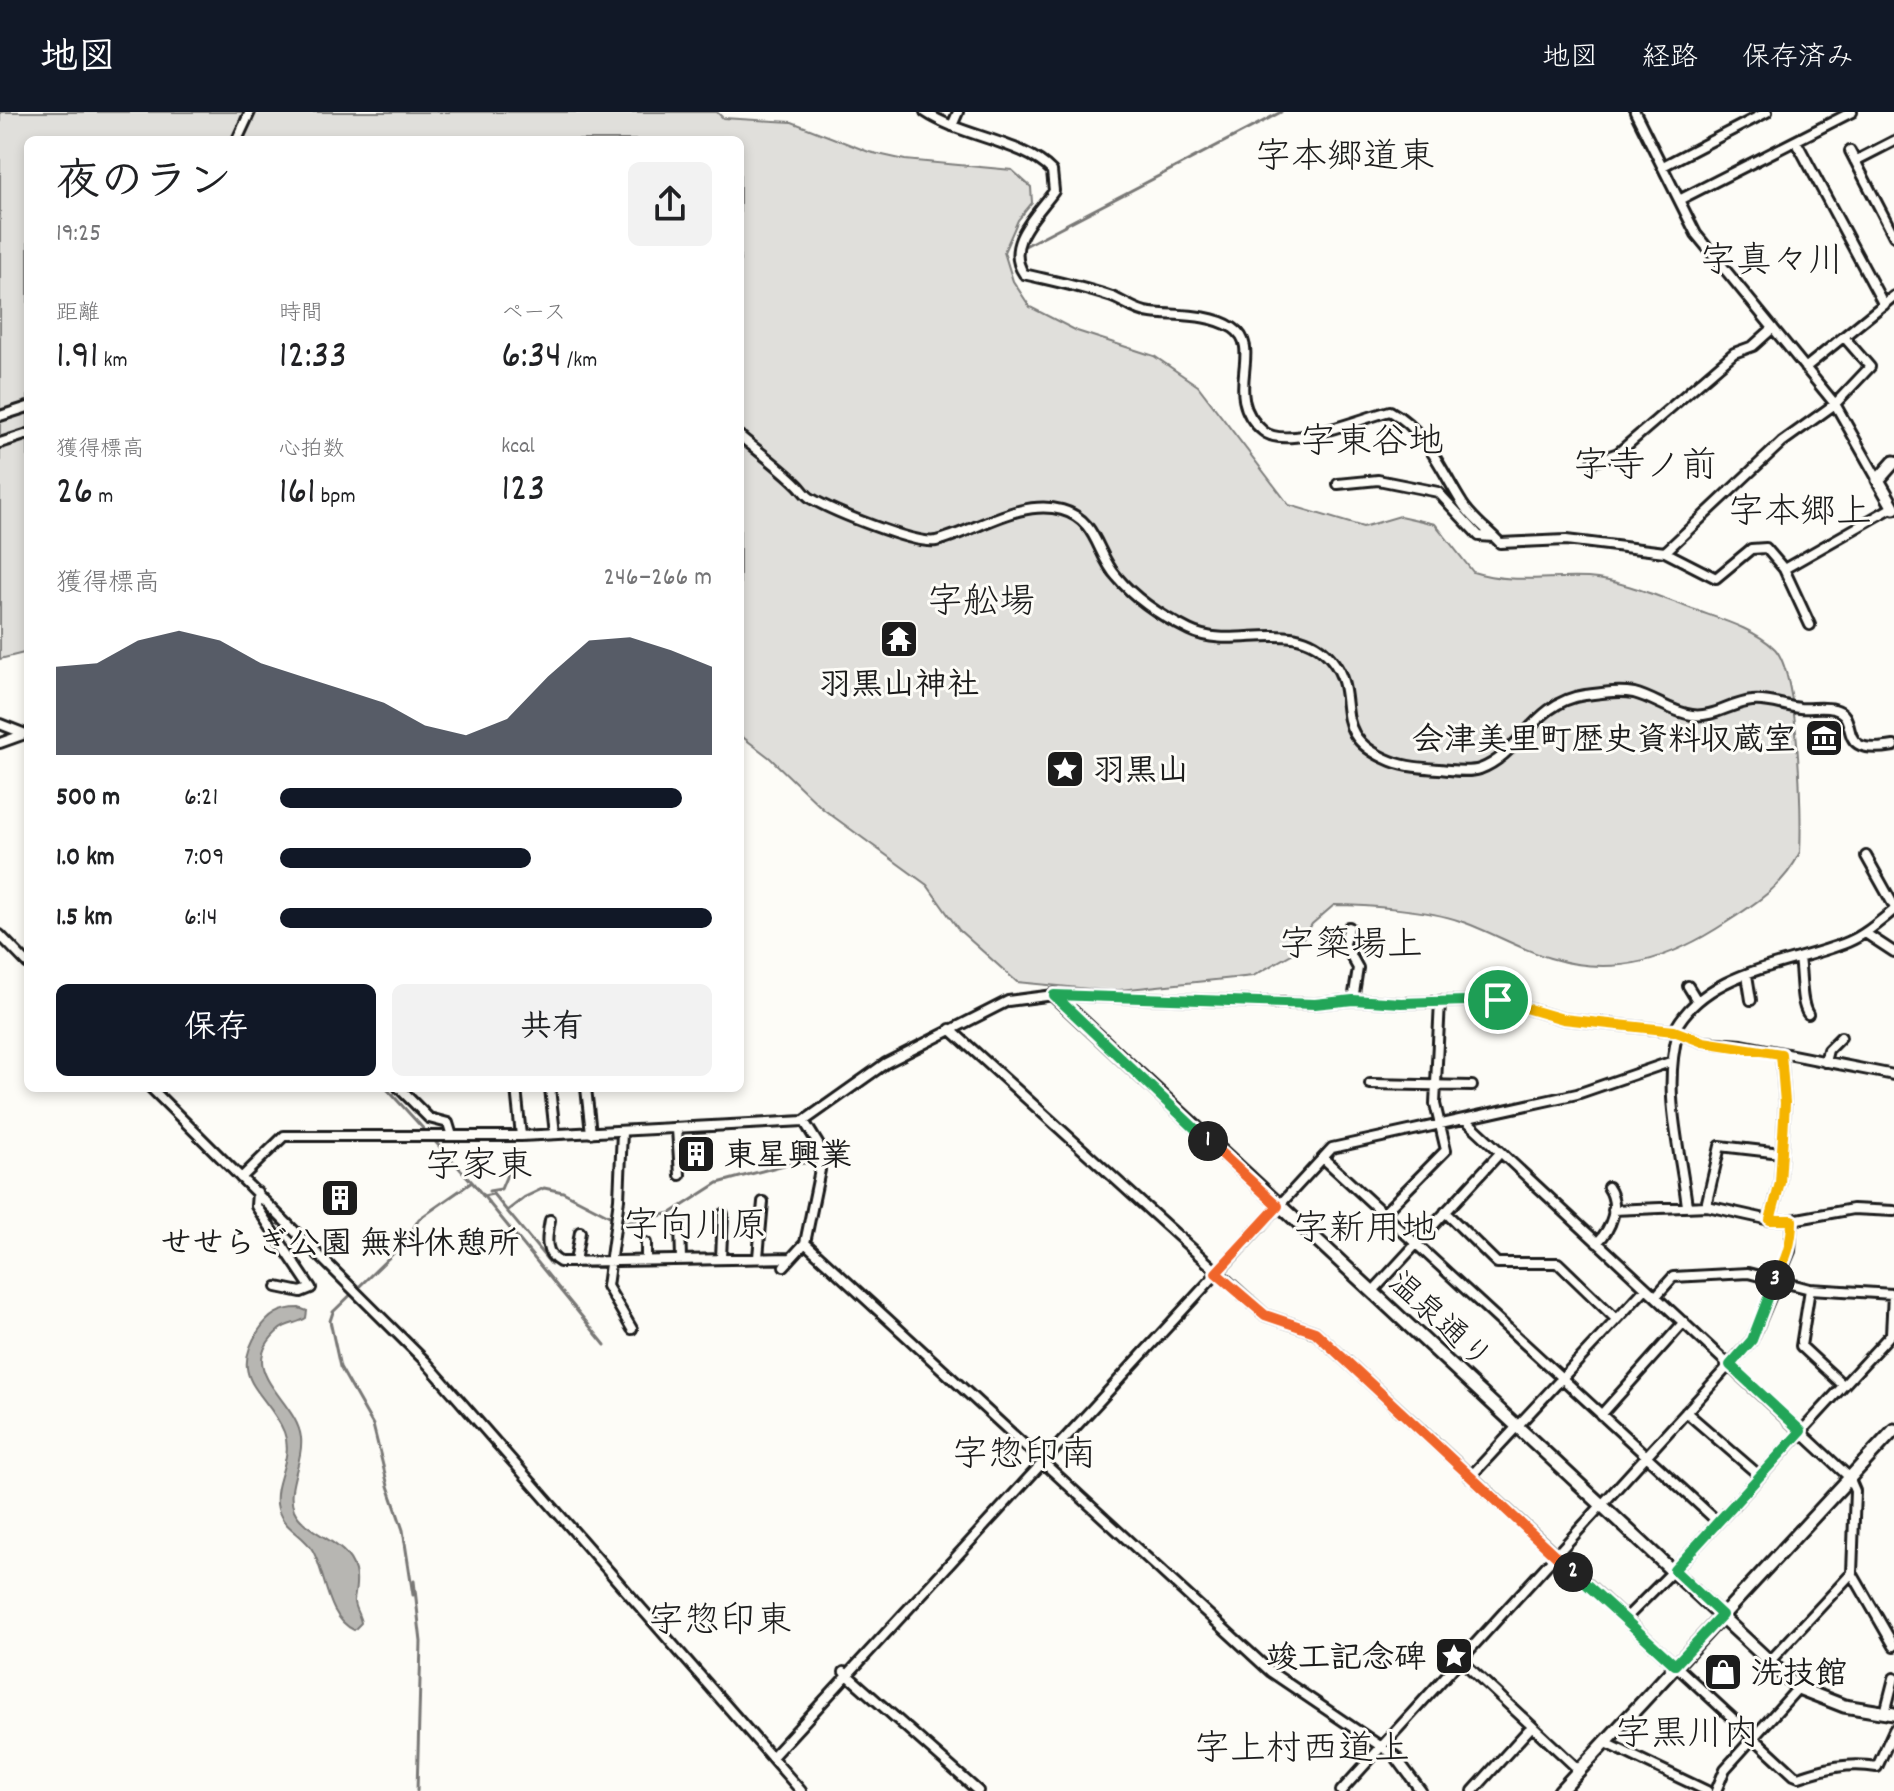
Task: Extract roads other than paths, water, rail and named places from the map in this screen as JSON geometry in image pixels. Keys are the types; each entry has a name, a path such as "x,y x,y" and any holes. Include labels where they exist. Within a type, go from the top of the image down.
{"street":[{"path":"239,136 250,112"},
{"path":"925,112 952,126 1026,153 1052,171 1054,191 1033,217 1018,246 1019,267 1024,274 1112,297 1144,312 1178,312 1224,323 1237,330 1247,355 1240,385 1245,405 1261,430 1271,437 1292,440 1390,411 1409,421 1441,465 1462,504 1500,543 1512,545 1566,540 1665,552 1716,578 1751,549 1760,547 1773,554 1784,569 1810,625"},
{"path":"952,126 958,112"},
{"path":"1635,112 1696,234 1835,404 1894,507 1784,569"},
{"path":"1663,166 1767,112"},
{"path":"1679,200 1852,112"},
{"path":"1796,141 1884,305"},
{"path":"1855,161 1894,141"},
{"path":"1850,151 1894,236"},
{"path":"1805,368 1894,297"},
{"path":"1593,462 1618,453 1734,353 1753,346 1773,328"},
{"path":"1665,552 1782,442 1835,404 1870,367 1844,337"},
{"path":"0,416 24,408"},
{"path":"0,443 24,435"},
{"path":"744,440 813,500 914,540 932,542 1032,510 1050,508 1075,515 1092,529 1113,574 1153,608 1192,631 1211,638 1284,634 1321,650 1331,658 1341,678 1350,729 1370,749 1392,761 1417,767 1475,770 1490,764 1558,702 1622,692 1690,715 1703,716 1753,700 1832,709 1842,714 1856,745 1862,749 1894,746"},
{"path":"1878,480 1894,462"},
{"path":"1338,484 1378,480 1438,492 1479,536 1494,537"},
{"path":"0,724 24,733"},
{"path":"0,743 24,735"},
{"path":"1687,1206 1672,1108 1670,1062 1676,1031 1696,999 1714,987 1865,933 1894,908 1866,856"},
{"path":"1349,927 1344,943 1358,973 1353,1000"},
{"path":"1865,933 1894,952"},
{"path":"0,935 24,960"},
{"path":"1799,959 1805,984 1802,1003 1808,1014"},
{"path":"1747,975 1751,1000"},
{"path":"1688,986 1696,999"},
{"path":"241,1178 284,1136 521,1136 804,1121 886,1063 950,1029 1008,1001 1054,995 1315,1004 1353,1000 1401,1003 1498,1000 1563,1019 1676,1031 1703,1042 1894,1075"},
{"name":"温泉通り","path":"1054,995 1798,1688"},
{"path":"1383,1214 1446,1150 1435,1104 1440,1001"},
{"path":"950,1029 1265,1315 1315,1332 1799,1777 1834,1766 1857,1763 1877,1767 1894,1730"},
{"path":"1825,1062 1828,1050 1841,1037"},
{"path":"1770,1220 1780,1183 1785,1103 1781,1054"},
{"path":"772,1757 1332,1148 1577,1094 1670,1062"},
{"path":"1370,1084 1472,1086"},
{"path":"155,1092 425,1361 801,1791"},
{"path":"403,1092 429,1118 448,1123 448,1136"},
{"path":"516,1092 521,1136"},
{"path":"550,1092 555,1134"},
{"path":"586,1092 591,1133"},
{"path":"1465,1119 1849,1477 1855,1491 1852,1573 1894,1646"},
{"path":"784,1266 805,1243 820,1170 820,1147 804,1121"},
{"path":"677,1129 680,1175"},
{"path":"622,1132 619,1199 608,1261 607,1286 632,1329"},
{"path":"1706,1206 1720,1146 1781,1153"},
{"path":"1373,1291 1500,1153"},
{"path":"1323,1158 1718,1522"},
{"path":"1597,1243 1610,1230 1613,1195 1608,1187"},
{"path":"257,1192 256,1206 311,1288 301,1292 277,1287"},
{"path":"758,1257 763,1202"},
{"path":"1613,1210 1706,1206 1770,1220 1792,1220 1853,1209 1894,1211"},
{"path":"1445,1212 1497,1263 1558,1263 1616,1319"},
{"path":"721,1258 723,1214"},
{"path":"550,1220 546,1244 554,1258 575,1262 791,1258"},
{"path":"1341,1791 1752,1340 1775,1279 1790,1251 1792,1220"},
{"path":"680,1224 681,1259"},
{"path":"575,1262 580,1232"},
{"path":"646,1243 646,1260"},
{"path":"805,1243 1271,1672 1382,1746 1398,1759 1421,1791"},
{"path":"1625,1619 1892,1334 1893,1294 1810,1289 1748,1273 1673,1277 1656,1296"},
{"path":"1470,1477 1646,1288"},
{"path":"1810,1289 1801,1346 1843,1385"},
{"path":"1601,1415 1684,1322"},
{"path":"1686,1412 1760,1476"},
{"path":"1560,1791 1894,1430"},
{"path":"1770,1661 1852,1573"},
{"path":"1461,1660 1579,1770"},
{"path":"846,1673 978,1791"},
{"path":"1716,1791 1725,1769 1798,1688 1820,1699 1890,1714 1894,1678"},
{"path":"1473,1791 1532,1726"},
{"path":"1604,1742 1707,1791"}],"waterway":[{"path":"1023,247 1281,112"},
{"path":"390,1092 472,1182 419,1219 405,1242 333,1312 330,1321 340,1367 373,1425 403,1530 413,1595"},
{"path":"489,1191 501,1189 517,1151"},
{"path":"507,1211 544,1188 563,1192 621,1222 632,1222 671,1213 718,1183 784,1165 827,1161"},
{"path":"472,1182 605,1345"},
{"path":"483,1196 493,1194 551,1264"},
{"path":"414,1581 421,1642 417,1791"}],"place":[{"name":"羽黒山神社","path":"899,639"},
{"name":"会津美里町歴史資料収蔵室","path":"1824,738"},
{"name":"羽黒山","path":"1065,769"},
{"name":"東星興業","path":"696,1154"},
{"name":"せせらぎ公園 無料休憩所","path":"340,1198"},
{"name":"竣工記念碑","path":"1454,1656"},
{"name":"洗技館","path":"1723,1672"}],"district":[{"name":"字本郷道東","path":"1345,154"},
{"name":"字真々川","path":"1772,258"},
{"name":"字東谷地","path":"1372,439"},
{"name":"字寺ノ前","path":"1645,463"},
{"name":"字本郷上","path":"1800,509"},
{"name":"字舩場","path":"981,599"},
{"name":"字簗場上","path":"1351,942"},
{"name":"字家東","path":"479,1163"},
{"name":"字向川原","path":"695,1223"},
{"name":"字新用地","path":"1365,1226"},
{"name":"字惣印南","path":"1024,1452"},
{"name":"字惣印東","path":"720,1618"},
{"name":"字黒川内","path":"1687,1731"},
{"name":"字上村西道上","path":"1302,1746"}]}
